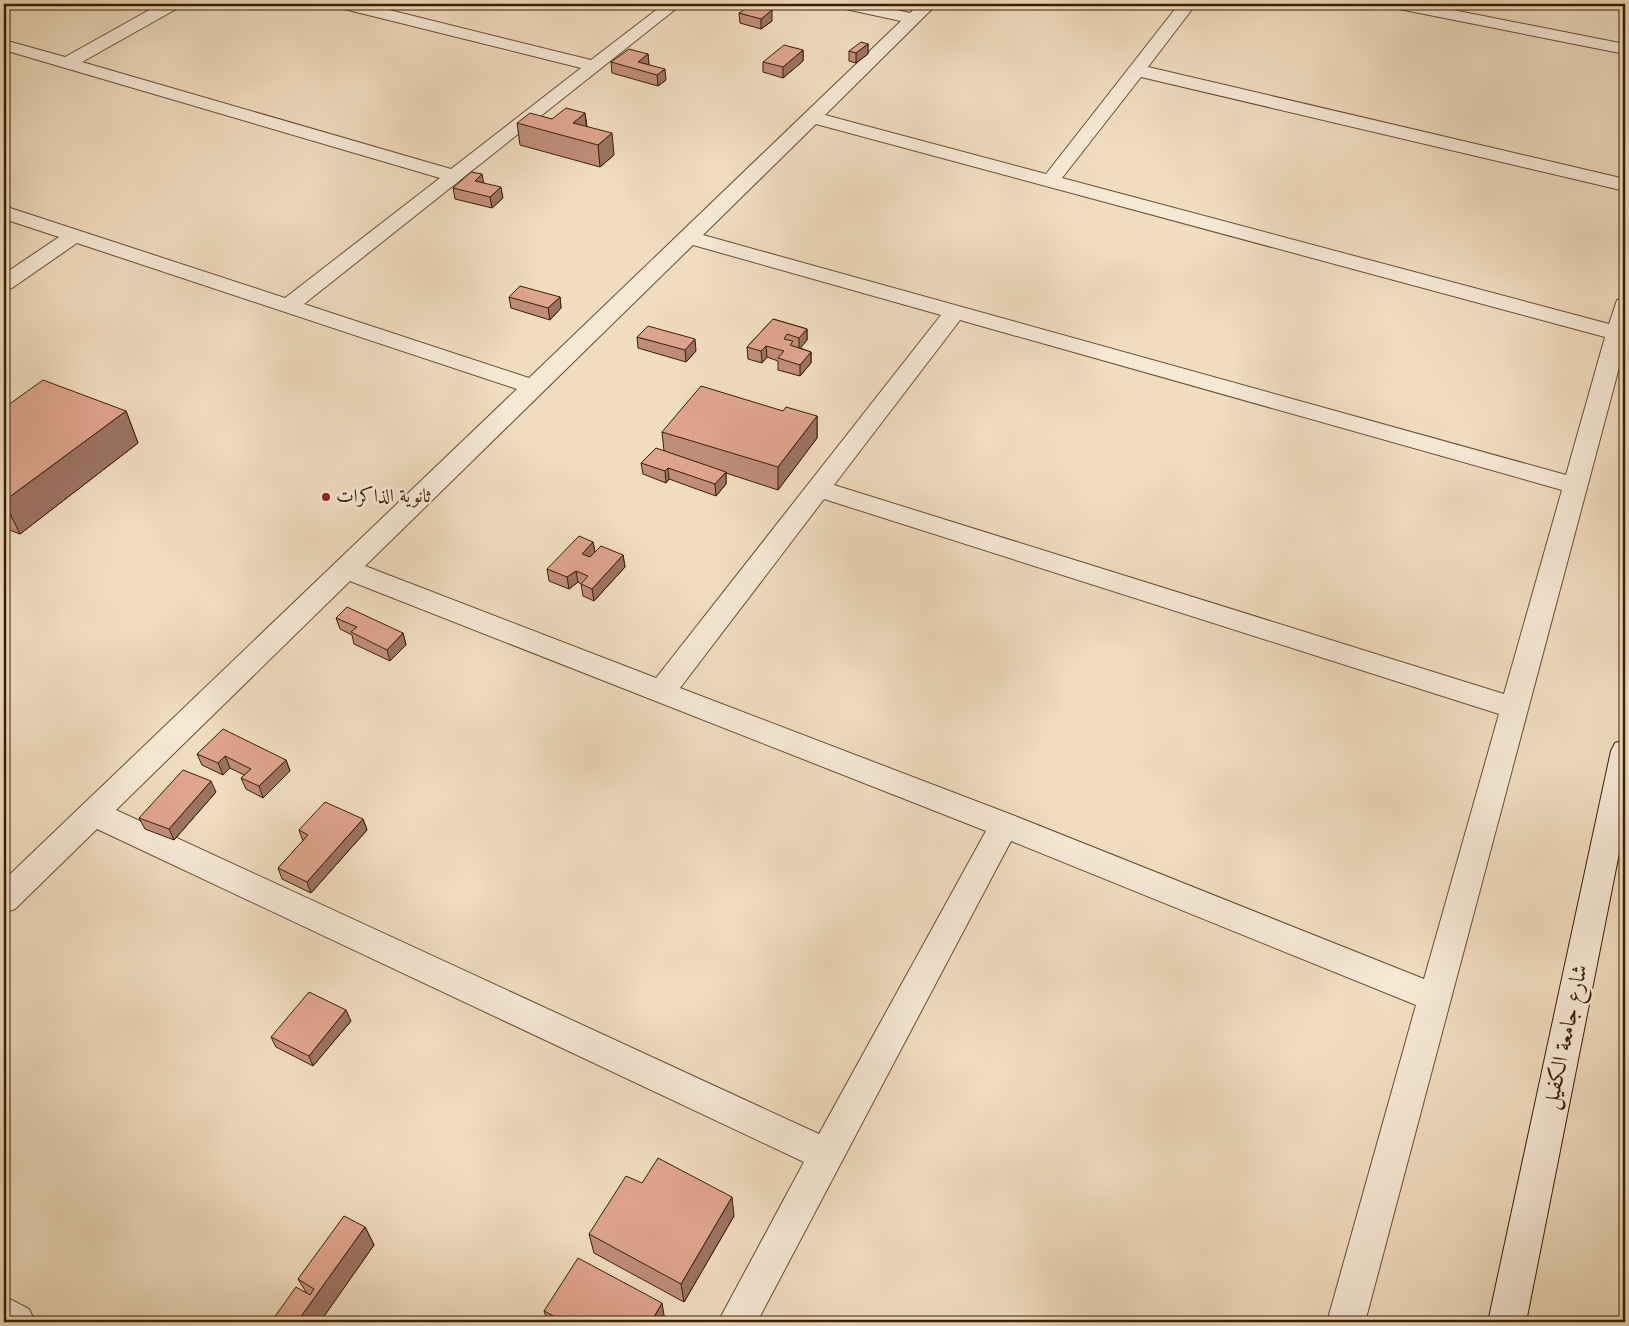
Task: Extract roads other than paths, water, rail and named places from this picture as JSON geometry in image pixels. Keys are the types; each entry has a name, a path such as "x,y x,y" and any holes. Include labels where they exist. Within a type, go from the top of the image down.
{"street":[{"path":"67,63 172,4"},
{"path":"346,4 594,66"},
{"path":"288,306 674,4"},
{"path":"847,4 922,11"},
{"path":"1050,181 1188,4"},
{"path":"1399,4 1625,49"},
{"path":"1474,4 1625,35"},
{"path":"4,900 922,11"},
{"path":"4,45 455,176"},
{"path":"1136,70 1625,185"},
{"path":"812,117 1050,181 1621,319 1346,1322"},
{"path":"4,212 533,387"},
{"path":"4,283 75,235"},
{"path":"688,237 1576,486"},
{"path":"661,692 955,312"},
{"path":"819,489 1515,708"},
{"path":"346,569 1004,825 1435,998"},
{"name":"شارع جامعة الكفيل","path":"1507,1322 1625,752"},
{"path":"94,813 827,1155"},
{"path":"737,1322 1004,825"},
{"path":"4,1315 16,1322"}],"place":[{"name":"ثانوية الذاكرات","path":"326,497"}]}
